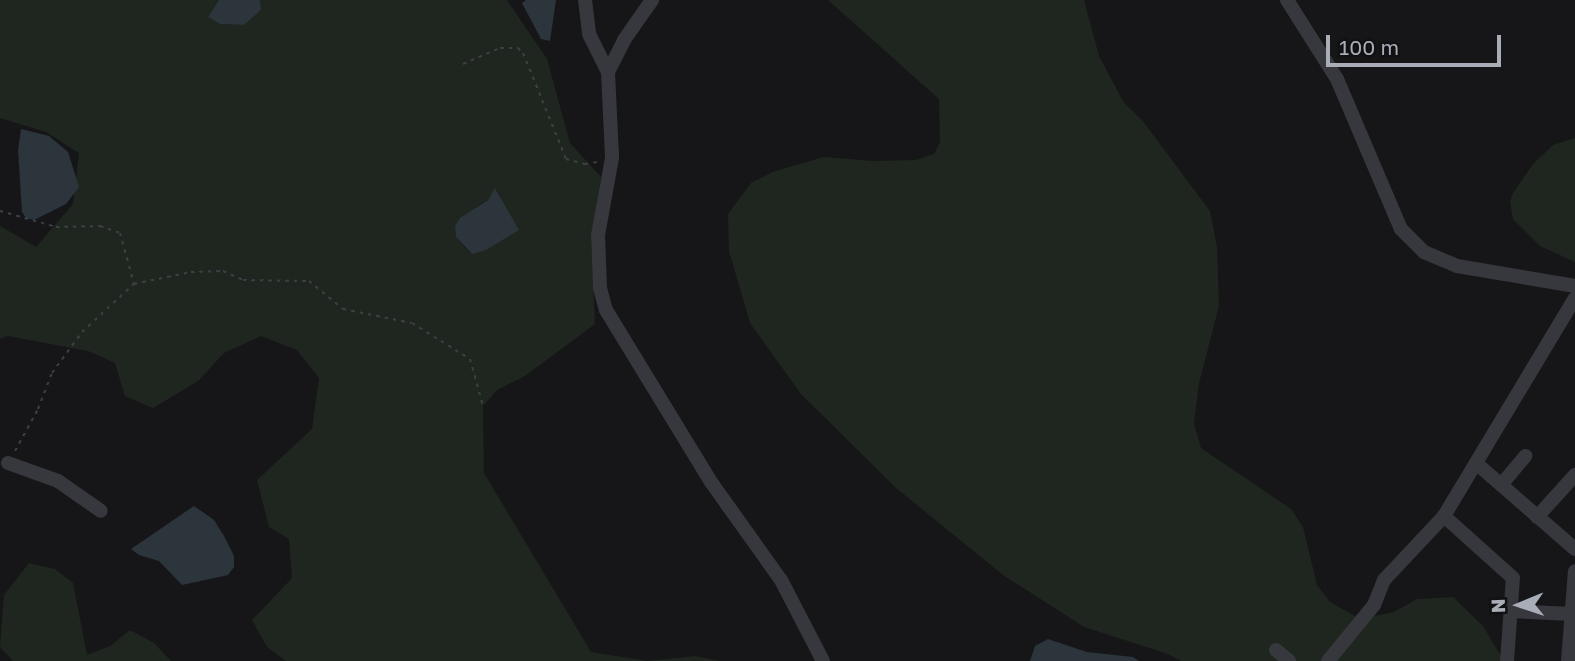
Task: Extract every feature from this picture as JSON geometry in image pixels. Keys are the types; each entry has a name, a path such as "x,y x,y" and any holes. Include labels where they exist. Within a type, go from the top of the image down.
{"street":[{"path":"585,0 589,34 608,72 612,158 598,235 600,288 606,310 711,482 781,580 823,661"},
{"path":"608,72 624,40 652,0"},
{"path":"1287,0 1337,79 1401,229 1423,252 1457,266 1575,286"},
{"path":"1328,661 1374,605 1384,580 1444,516 1575,298"},
{"path":"1501,485 1525,456"},
{"path":"8,463 58,481 101,511"},
{"path":"1476,463 1575,549"},
{"path":"1537,517 1575,475"},
{"path":"1444,516 1513,578 1507,661"},
{"path":"1568,661 1575,571"},
{"path":"1511,611 1572,614"},
{"path":"1276,650 1289,661"}],"path":[{"path":"463,64 500,48 518,48 523,53 566,159 584,164 612,158"},
{"path":"0,211 56,227 100,226 120,233 134,284"},
{"path":"8,463 38,409 52,373 82,332 134,284 191,272 223,271 243,280 309,281 342,309 412,323 470,359 483,406"}],"shaded area":[{"path":"0,0 219,0 208,17 220,24 244,25 261,10 260,0 507,0 547,59 570,143 601,177 591,239 595,324 525,376 497,390 483,406 484,473 591,652 647,661 286,661 267,647 252,620 292,578 289,539 269,527 257,480 312,429 319,378 297,350 261,336 224,353 198,381 153,408 125,396 115,363 88,351 8,336 0,339 0,226 36,247 73,204 79,153 46,132 0,118","holes":["497,189 501,199 469,252 456,237 475,208"]},
{"path":"219,0 260,0 261,10 244,25 220,24 208,17"},
{"path":"526,0 556,0 550,41 541,39 522,3"},
{"path":"828,0 1084,0 1099,56 1124,103 1142,120 1210,211 1217,247 1219,306 1199,383 1194,424 1201,448 1291,509 1303,527 1317,585 1330,602 1360,619 1394,612 1417,599 1453,597 1483,626 1504,661 1181,661 1168,654 1084,627 1003,575 896,488 801,394 750,323 729,251 728,214 751,183 775,171 824,157 873,161 916,160 934,154 940,142 939,99"},
{"path":"21,129 49,136 68,152 79,187 66,204 34,220 26,218 22,212 18,150"},
{"path":"1575,138 1575,262 1540,246 1513,219 1510,202 1533,164 1553,145"},
{"path":"495,188 519,230 486,250 472,254 456,237 455,226 460,218 488,200"},
{"path":"194,506 214,520 234,556 234,567 228,575 182,585 159,561 139,555 131,549"},
{"path":"29,563 55,569 73,583 87,655 110,646 130,630 154,643 171,661 13,661 0,647 4,595"},
{"path":"1048,639 1087,652 1133,657 1139,661 1030,661 1035,646"},
{"path":"695,656 720,661 647,661"}]}
